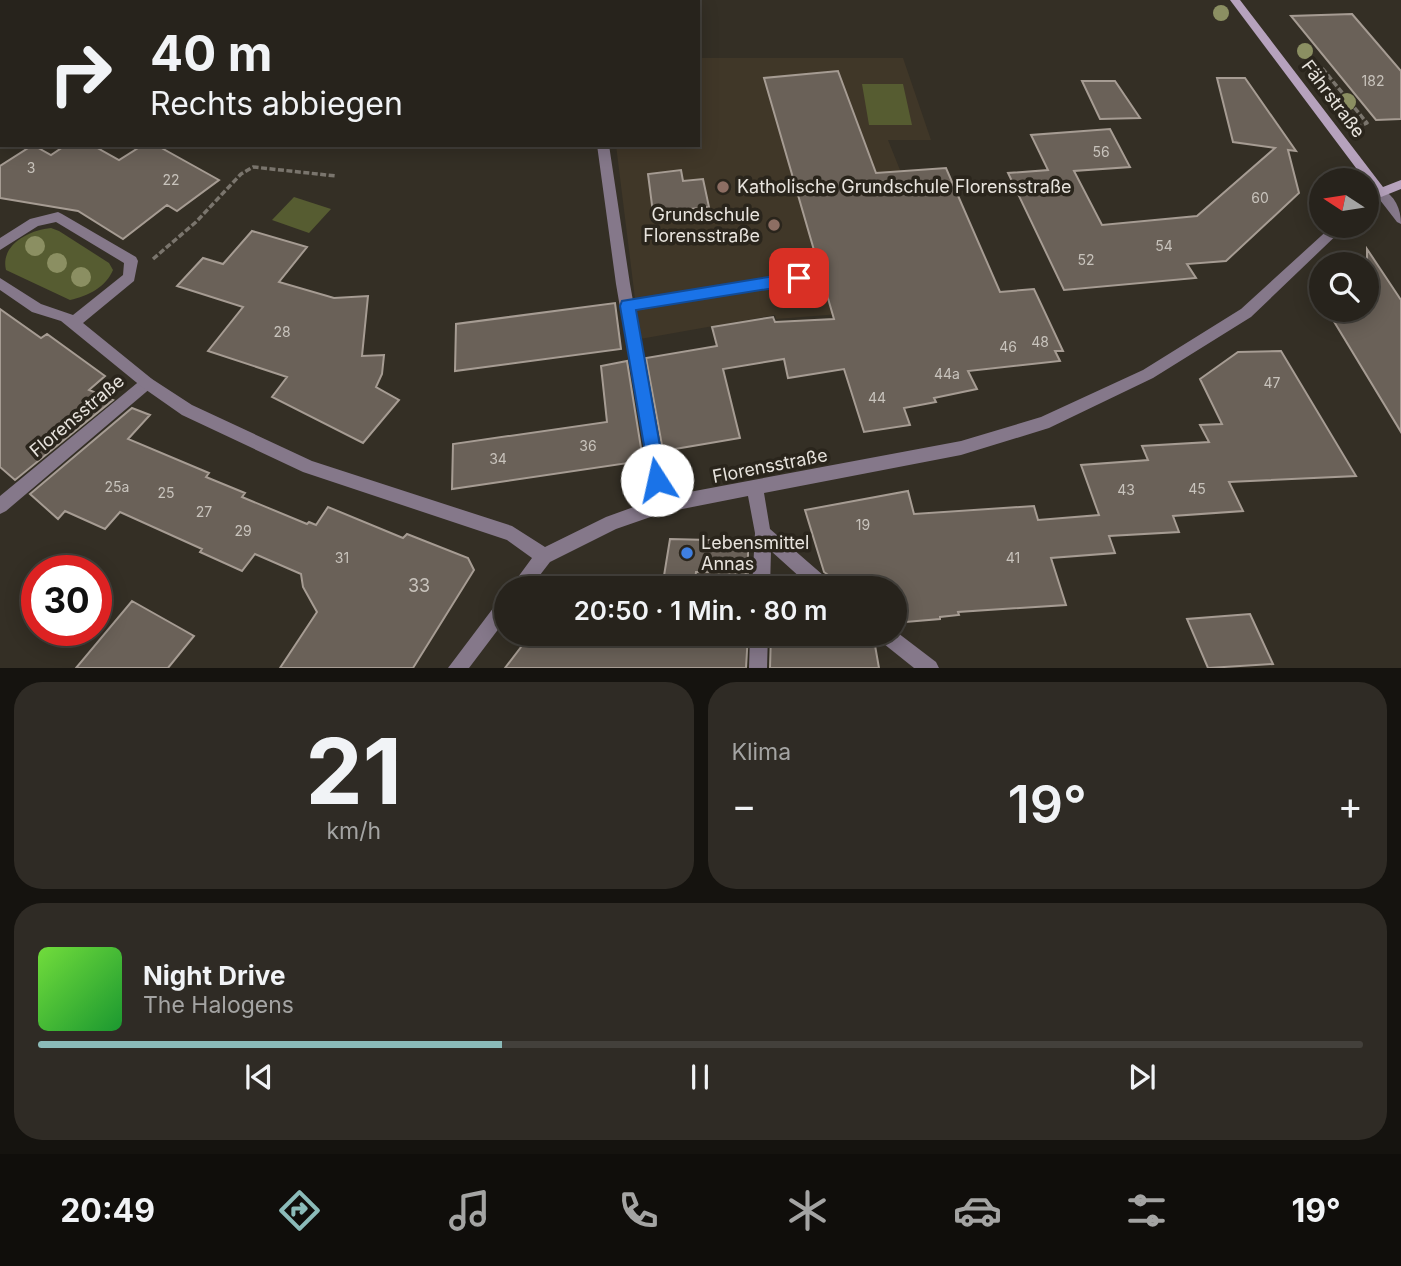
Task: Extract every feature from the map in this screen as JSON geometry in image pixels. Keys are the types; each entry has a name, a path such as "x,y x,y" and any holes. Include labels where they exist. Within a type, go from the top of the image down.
{"street":[{"name":"Fährstraße","path":"1236,0 1401,219"},
{"path":"603,147 627,306 662,505"},
{"path":"1381,192 1401,184"},
{"path":"0,245 34,222 58,217 131,261 129,277 74,322"},
{"name":"Florensstraße","path":"0,283 37,308 74,322 147,383 187,410 309,467 512,534 544,556 612,523 662,505 961,447 1044,423 1148,374 1246,313 1327,238"},
{"path":"627,306 799,278"},
{"name":"Florensstraße","path":"0,506 147,383"},
{"path":"755,489 762,533 761,576"},
{"path":"762,533 811,576"},
{"path":"528,576 544,556"},
{"path":"457,667 494,620"},
{"path":"758,667 759,646"},
{"path":"901,646 930,667"}],"path":[{"name":"Fährstraße","path":"1322,68 1367,123 1360,126"},
{"path":"130,268 149,263 196,222 241,174 253,167 336,176"}],"shaded area":[{"name":"Grundschule Florensstraße","path":"700,58 903,58 931,140 888,140 954,305 776,319 775,315 640,339 616,147 700,147"}],"green space":[{"path":"862,84 903,84 912,125 869,125"},
{"path":"294,197 331,209 309,233 272,220"},
{"path":"51,228 109,263 113,270 101,286 70,300 6,270 7,253 18,240"}],"building":[{"path":"1352,14 1401,71 1401,119 1376,120 1291,16"},
{"path":"838,71 876,173 946,168 1000,292 1034,289 1063,351 1055,351 1060,361 968,371 977,389 934,398 936,402 904,408 910,425 864,432 844,369 788,378 784,359 723,369 740,438 663,451 646,358 717,346 712,327 773,317 775,322 834,319 764,78"},
{"path":"1217,78 1245,78 1296,151 1288,150 1299,193 1226,261 1187,264 1196,278 1064,290 1008,173 1048,170 1031,135 1110,129 1130,167 1074,171 1102,225 1197,216 1275,148 1233,142"},
{"path":"1082,81 1115,81 1140,118 1100,119"},
{"path":"30,147 37,147 51,155 63,147 96,147 119,160 140,147 160,147 219,180 177,211 167,205 123,239 78,211 0,198 0,166"},
{"path":"681,170 683,181 703,179 709,207 653,213 648,174"},
{"path":"252,231 307,247 279,282 334,298 368,296 362,356 384,355 382,374 376,387 399,400 363,443 272,397 287,377 208,351 243,307 177,286 203,258 223,264"},
{"path":"1379,267 1401,300 1401,432 1334,322 1379,322"},
{"path":"615,303 621,349 455,371 456,324"},
{"path":"0,309 41,338 47,334 105,376 89,390 113,400 15,480 0,467"},
{"path":"1281,351 1356,476 1229,482 1243,511 1173,516 1179,532 1109,536 1115,553 1051,558 1066,605 958,612 959,615 940,619 907,622 907,576 830,576 824,572 805,510 908,491 914,514 1034,506 1038,520 1099,515 1081,465 1148,460 1142,446 1209,442 1200,425 1222,424 1200,379 1238,352"},
{"path":"627,361 642,454 634,456 635,462 452,489 453,444 607,422 601,366"},
{"path":"132,408 150,415 128,439 209,473 206,477 245,493 242,497 307,524 309,522 316,525 328,507 403,538 407,534 468,558 474,570 413,668 280,668 317,612 303,587 301,574 255,554 242,571 200,552 202,549 120,512 105,529 65,511 58,519 30,494"},
{"path":"670,539 748,541 748,573 696,572 696,576 664,576"},
{"path":"132,601 194,636 168,668 76,668 94,646 112,646 112,625"},
{"path":"1250,614 1273,664 1208,668 1187,619"},
{"path":"522,646 747,646 746,668 505,668"},
{"path":"771,646 875,646 879,668 770,668"}],"place":[{"name":"Katholische Grundschule Florensstraße","path":"723,187"},
{"name":"Grundschule Florensstraße","path":"774,225"},
{"name":"Lebensmittel Annas","path":"687,553"}],"route":[{"path":"657,480 627,306 799,278"}]}
